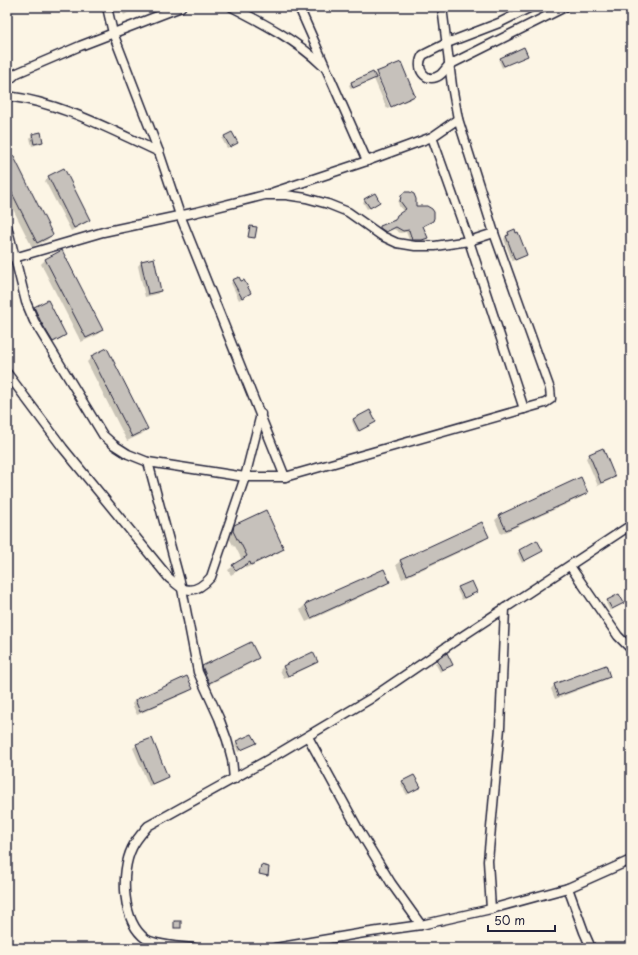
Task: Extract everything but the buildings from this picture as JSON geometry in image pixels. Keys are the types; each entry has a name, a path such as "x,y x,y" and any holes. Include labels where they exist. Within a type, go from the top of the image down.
{"street":[{"path":"107,7 113,33 180,215 286,477"},
{"path":"7,82 17,73 80,46 181,7"},
{"path":"232,7 260,22 308,52 326,68"},
{"path":"298,7 367,161"},
{"path":"7,226 26,302 34,321 103,435 114,445 128,454 148,462 244,477 286,477 548,402 551,399 551,393 494,233 458,119 449,65 442,7"},
{"path":"528,8 499,23 447,43 423,55 419,65 421,72 426,76 434,77 440,75 449,65 565,7"},
{"path":"7,96 44,103 70,111 158,152"},
{"path":"14,258 103,232 280,191 367,161 432,136 458,119"},
{"path":"432,136 469,240 524,409"},
{"path":"265,195 286,195 306,198 328,204 348,212 371,229 397,243 415,246 435,246 469,240 494,233"},
{"path":"7,373 68,454 169,578 182,589 191,590 199,588 206,584 211,577 244,477 261,414"},
{"path":"148,462 182,589 198,672 220,718 232,759 234,779"},
{"path":"194,948 147,940 138,932 132,920 124,888 128,859 131,849 138,836 148,826 308,737 396,683 505,608 631,525"},
{"path":"570,566 615,631 631,649"},
{"path":"491,910 488,861 500,728 505,608"},
{"path":"308,737 357,827 391,883 421,925"},
{"path":"274,948 421,925 491,910 568,888 631,860"},
{"path":"568,888 591,948"}]}
